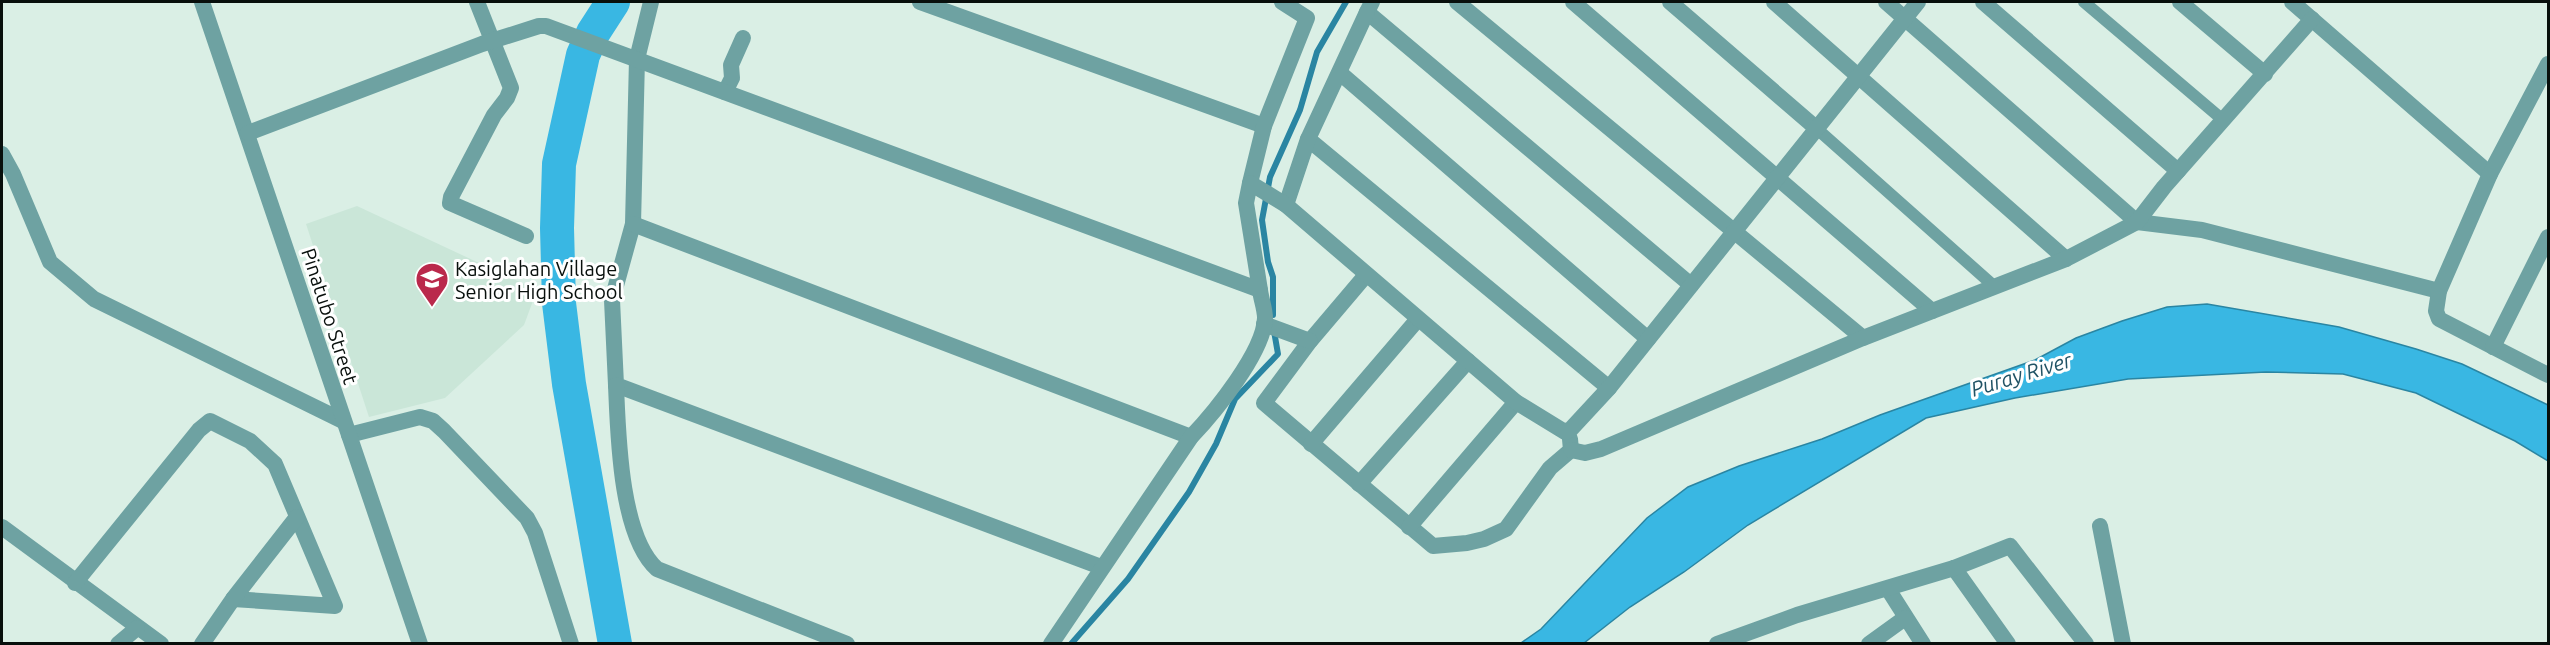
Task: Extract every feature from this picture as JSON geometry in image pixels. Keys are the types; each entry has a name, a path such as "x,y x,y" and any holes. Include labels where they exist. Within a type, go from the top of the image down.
{"street":[{"name":"Pinatubo Street","path":"202,2 420,644"},
{"path":"477,2 511,88 507,98 488,125 450,197 450,203 526,236"},
{"path":"651,2 637,59 633,224 612,300 621,465 634,529 648,560 657,569 847,644"},
{"path":"920,2 1264,126"},
{"path":"1282,2 1307,18 1264,126 1268,194 1516,402 1560,430 1569,431"},
{"path":"1457,2 1863,338"},
{"path":"1573,2 1932,311"},
{"path":"1670,2 1995,287"},
{"path":"1774,2 2066,259"},
{"path":"1886,2 2137,222 2202,230 2439,291"},
{"path":"1571,450 1569,431 1609,388 1918,2"},
{"path":"1983,2 2178,171"},
{"path":"2084,2 2223,120"},
{"path":"2180,2 2265,74"},
{"path":"2292,2 2490,174"},
{"path":"1051,644 1191,437 1213,415 1256,349 1268,326 1246,203 1268,194 1308,139 1370,7 1691,285"},
{"path":"1571,450 1585,453 1601,449 1863,338 2066,259 2137,222 2178,171 2312,19"},
{"path":"248,133 493,40 539,26 558,30 609,51 637,59 1260,290"},
{"path":"725,92 732,78 731,65 743,38"},
{"path":"2548,64 2490,174 2439,291 2436,310 2439,319 2548,375"},
{"path":"1340,73 1648,339"},
{"path":"1308,139 1609,388"},
{"path":"2,154 13,174 50,262 94,299 346,428 420,417 433,421 527,518 535,533 571,644"},
{"path":"633,224 1191,437"},
{"path":"2493,347 2548,237"},
{"path":"1366,275 1310,341 1264,404 1432,546 1467,543 1501,531 1510,524 1550,468 1571,450"},
{"path":"1311,444 1418,319"},
{"path":"1268,326 1310,341"},
{"path":"1359,484 1468,362"},
{"path":"616,385 1101,567"},
{"path":"1409,526 1516,402"},
{"path":"75,583 199,430 210,421 250,441 275,464 335,606 233,599"},
{"path":"202,644 233,599 297,517"},
{"path":"2100,526 2123,644"},
{"path":"2,527 75,583 161,644"},
{"path":"1717,644 1797,615 1954,568 2010,546 2086,644"},
{"path":"1954,568 2008,644"},
{"path":"1888,589 1923,644"},
{"path":"1869,644 1905,618"},
{"path":"118,644 137,628"}],"shaded area":[{"name":"Kasiglahan Village Senior High School","path":"357,206 537,290 524,325 445,398 369,417 306,224"}],"water":[{"name":"Puray River","path":"2207,304 2339,327 2462,364 2548,405 2548,461 2515,441 2416,393 2343,374 2266,372 2128,379 2015,398 1926,418 1748,525 1684,572 1630,607 1584,643 1521,643 1541,629 1647,518 1688,487 1739,466 1822,439 1880,415 2035,360 2076,338 2122,321 2167,307"}],"waterway":[{"path":"613,2 593,33 583,55 559,164 557,228 559,303 569,384 615,644"},
{"path":"1273,315 1273,277 1268,262 1262,220 1270,177 1300,110 1317,52 1346,2"},
{"path":"1071,644 1128,579 1189,492 1216,444 1235,399 1278,354 1274,331"}],"place":[{"name":"Kasiglahan Village Senior High School","path":"432,308"}]}
